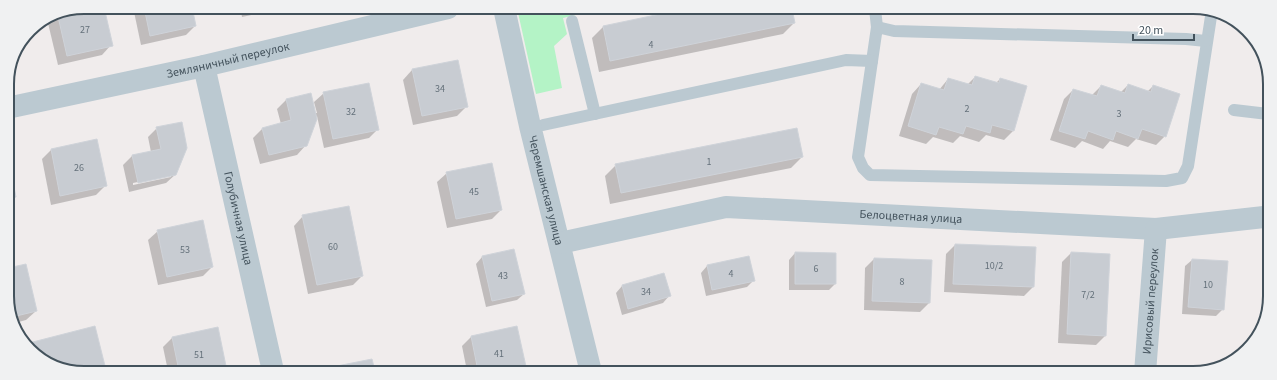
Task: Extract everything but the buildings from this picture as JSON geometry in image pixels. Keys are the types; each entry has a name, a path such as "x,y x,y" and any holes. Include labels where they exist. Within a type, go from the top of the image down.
{"street":[{"name":"Земляничный переулок","path":"14,107 204,66 423,14"},
{"name":"Черемшанская улица","path":"506,14 537,125 560,243 590,366"},
{"name":"Голубичная улица","path":"204,66 272,366"},
{"name":"Белоцветная улица","path":"560,243 726,207 1156,229 1263,217"},
{"name":"Ирисовый переулок","path":"1146,366 1156,229"}],"lane":[{"path":"876,14 877,27 858,157 870,175 1166,181 1182,178 1188,166 1211,16"},
{"path":"572,21 595,114"},
{"path":"877,27 894,31 1206,41"},
{"path":"537,125 846,60 872,61"},
{"path":"1234,110 1263,113"}],"green space":[{"path":"518,14 580,14 563,18 567,34 554,46 562,88 536,94"}]}
